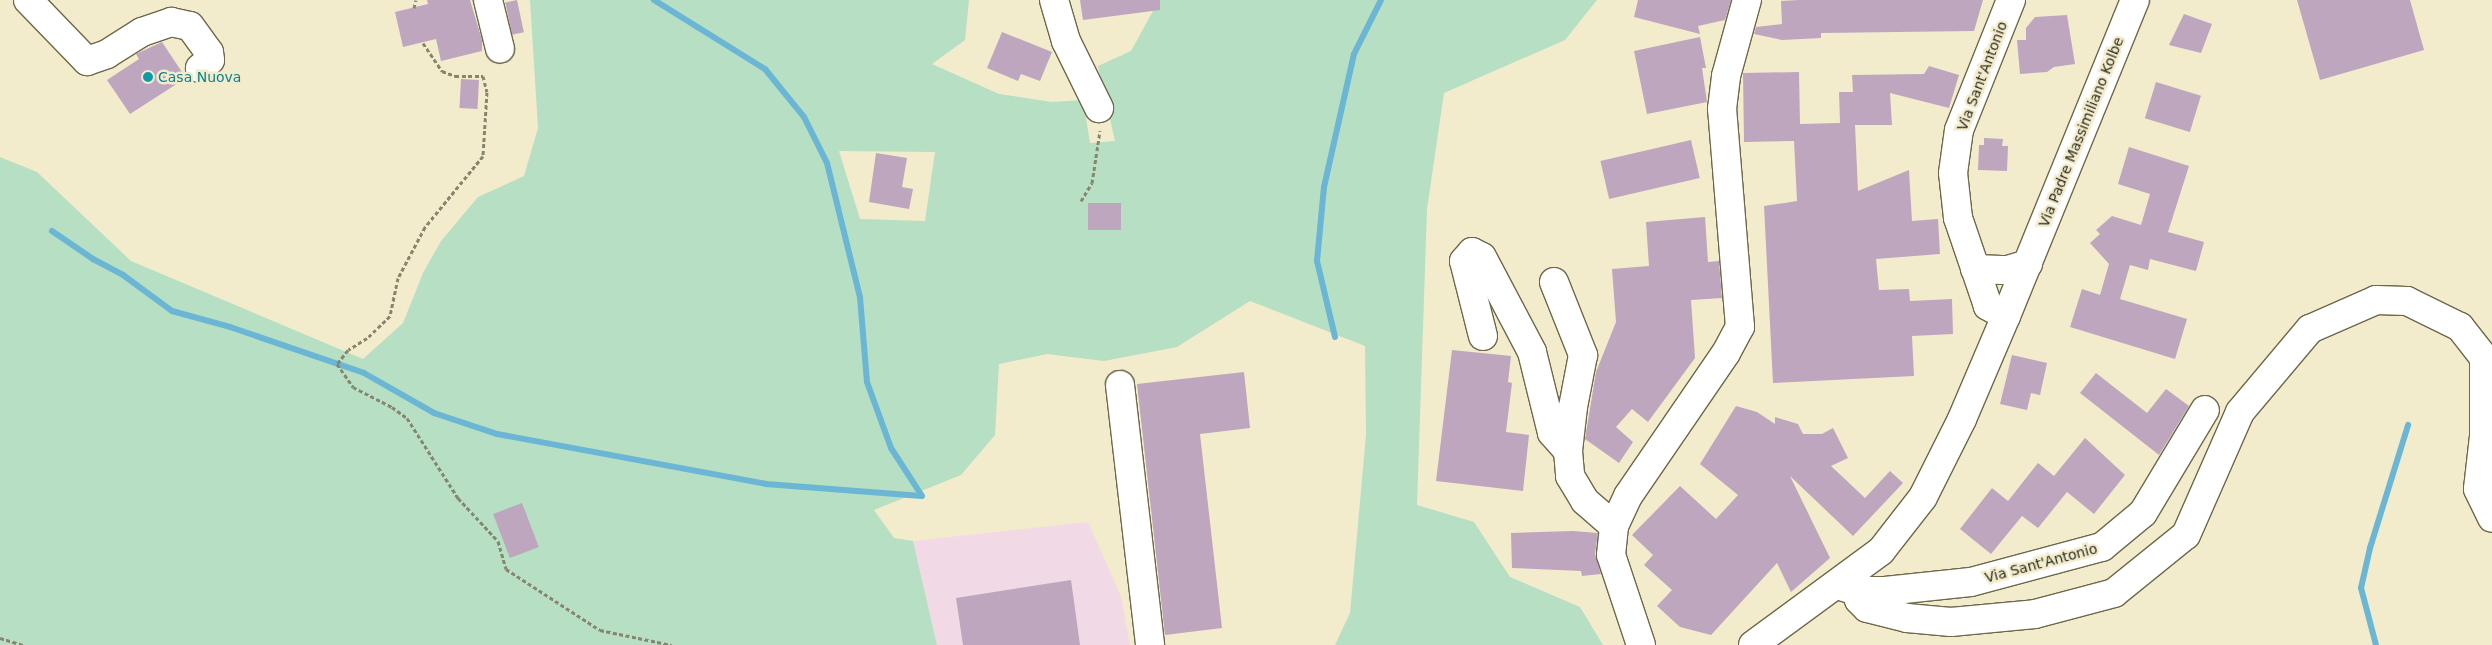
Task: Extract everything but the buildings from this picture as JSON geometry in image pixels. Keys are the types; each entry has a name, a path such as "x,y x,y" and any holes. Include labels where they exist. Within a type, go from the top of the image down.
{"street":[{"path":"28,0 87,61 107,54 149,30 171,22 190,26 209,52 210,60 200,68"},
{"path":"488,0 500,49"},
{"path":"1054,0 1066,42 1099,108"},
{"path":"1641,645 1611,554 1614,526 1628,496 1726,353 1740,327 1722,109 1726,76 1747,0"},
{"name":"Via Sant'Antonio","path":"2006,316 1988,306 1958,218 1953,173 1960,130 2011,0"},
{"name":"Via Padre Massimiliano Kolbe","path":"2028,264 2135,0"},
{"path":"1483,336 1464,261 1472,252 1482,257 1532,352 1552,433 1568,451"},
{"path":"1975,269 2008,270 2028,264"},
{"path":"1753,645 1847,588 1881,551 1923,497 1962,419 2028,264"},
{"path":"1554,282 1583,355 1568,451 1570,476 1585,501 1614,526"},
{"path":"1847,588 1868,608 1907,618 1951,622 2035,614 2114,593 2186,535 2240,412 2310,329 2376,300 2408,301 2460,327 2484,358 2484,436 2478,489 2492,518"},
{"path":"1120,385 1150,645"},
{"name":"Via Sant'Antonio","path":"1847,588 1971,582 2102,547 2143,513 2205,410"}],"path":[{"path":"414,8 416,0"},
{"path":"423,42 434,62 442,71 455,76 483,76 487,92 483,156 425,227 398,278 390,316 368,338 348,350 337,364 353,387 392,407 407,418 458,498 498,541 506,569 600,630 671,645"},
{"path":"1081,201 1092,183 1098,156 1099,108"},
{"path":"0,638 23,645"}],"shaded area":[{"path":"1088,522 1121,596 1130,645 937,645 913,541"}],"green space":[{"path":"530,0 969,0 965,40 932,64 999,94 1052,102 1083,100 1090,143 1115,141 1098,66 1131,51 1159,0 1597,0 1565,40 1444,93 1427,209 1417,505 1474,522 1510,577 1580,607 1603,645 1335,645 1350,613 1366,435 1365,346 1250,301 1177,347 1104,361 1047,354 999,364 995,435 961,475 874,510 894,538 913,541 937,645 0,645 0,157 37,172 131,261 363,359 403,323 423,273 441,241 478,197 524,176 538,128","holes":["839,151 935,152 925,221 860,219"]}],"waterway":[{"path":"654,0 765,69 804,117 827,163 860,297 867,382 891,448 922,496"},
{"path":"1335,337 1317,261 1324,187 1354,54 1381,0"},
{"path":"52,231 93,259 123,275 172,311 230,327 364,373 434,413 497,434 766,484 922,496"},
{"path":"2376,645 2361,588 2370,548 2408,425"}],"place":[{"name":"Casa Nuova","path":"148,77"}]}
